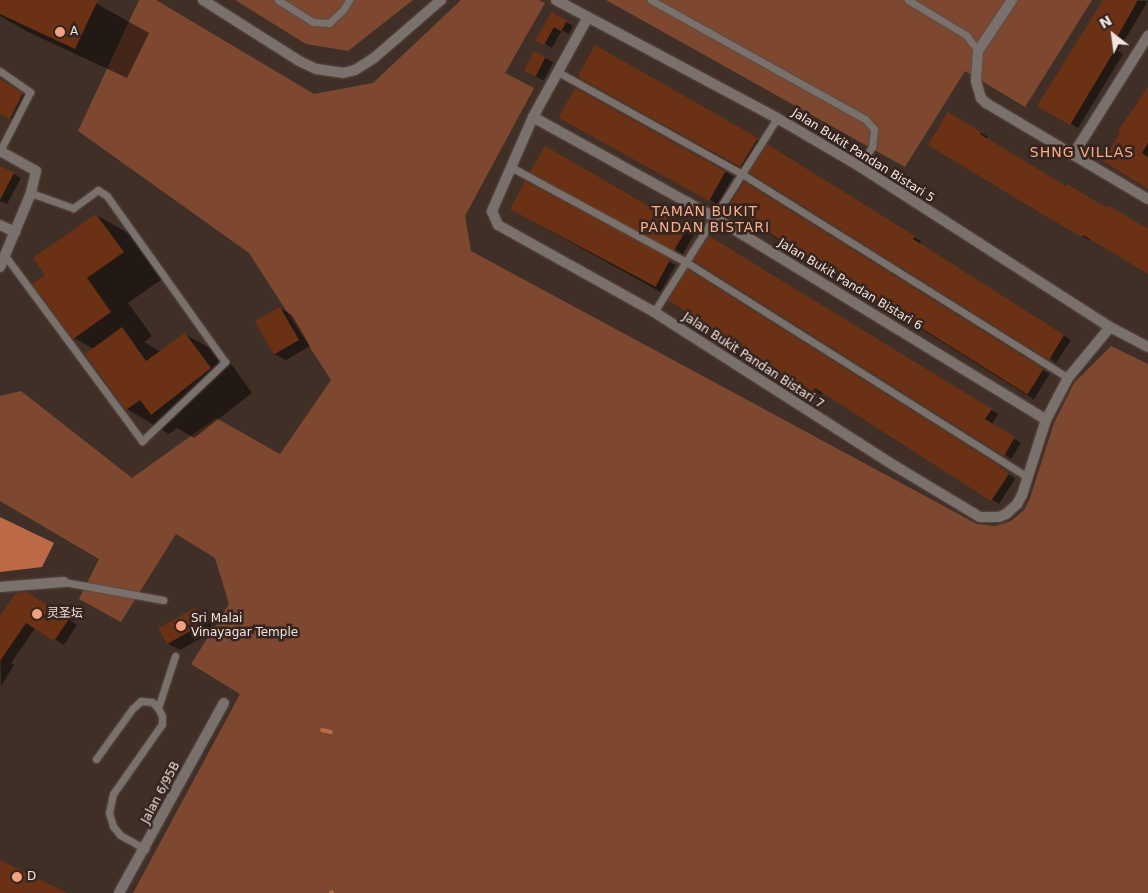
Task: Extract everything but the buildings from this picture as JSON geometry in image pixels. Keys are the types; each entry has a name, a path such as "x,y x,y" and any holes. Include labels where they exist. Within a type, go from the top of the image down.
{"street":[{"path":"202,0 299,61 316,69 344,73 355,70 374,58 441,0"},
{"name":"Jalan Bukit Pandan Bistari 5","path":"556,0 778,118 859,166 1110,327 1148,347"},
{"path":"1012,0 978,51 976,81 978,91 986,103 1148,199"},
{"name":"Jalan Bukit Pandan Bistari 7","path":"588,17 533,117 511,167 492,211 498,224 654,312 887,462 980,518 999,517 1012,510 1022,495 1026,477 1046,420 1068,378 1110,327"},
{"path":"1073,155 1148,36"},
{"name":"Jalan Bukit Pandan Bistari 6","path":"533,117 714,218 1046,420"},
{"path":"0,151 36,171 31,194 0,267"},
{"path":"0,225 15,232"},
{"path":"0,587 64,582"},
{"name":"Jalan 6/95B","path":"119,893 224,703"}],"lane":[{"path":"278,0 313,22 329,22 344,10 349,0"},
{"path":"652,0 865,119 874,130 872,147 859,166"},
{"path":"908,0 966,35 978,51"},
{"path":"0,71 30,92 0,151"},
{"path":"558,72 742,174 1068,378"},
{"path":"654,312 778,118"},
{"path":"511,167 686,262 1026,477"},
{"path":"6,256 142,441 225,362 107,196 98,190 73,208 31,194"},
{"path":"64,582 163,600"},
{"path":"158,708 175,656"},
{"path":"96,759 137,705 142,701 152,702 158,708 162,716 162,724 113,794 110,806 113,826 120,835 145,849"}],"shaded area":[{"path":"139,0 156,0 314,94 373,83 461,0 539,0 545,3 505,73 534,88 465,216 471,251 977,524 995,526 1011,521 1024,510 1030,498 1054,423 1074,383 1111,346 1148,364 1148,893 133,893 240,694 191,664 229,604 215,558 176,534 121,622 79,599 99,559 0,501 0,396 21,391 132,478 216,418 280,454 331,380 249,253 78,131"},
{"path":"235,0 413,0 348,51 306,44"},
{"path":"606,0 1092,0 1025,107 965,71 905,167"},
{"path":"0,517 54,543 42,567 0,572"}],"waterway":[{"path":"322,730 331,732"}],"place":[{"name":"A","path":"60,32"},
{"name":"灵圣坛","path":"37,614"},
{"name":"Sri Malai Vinayagar Temple","path":"181,626"},
{"name":"D","path":"17,877"}],"district":[{"name":"SHNG VILLAS","path":"1082,152"},
{"name":"TAMAN BUKIT PANDAN BISTARI","path":"705,220"}]}
